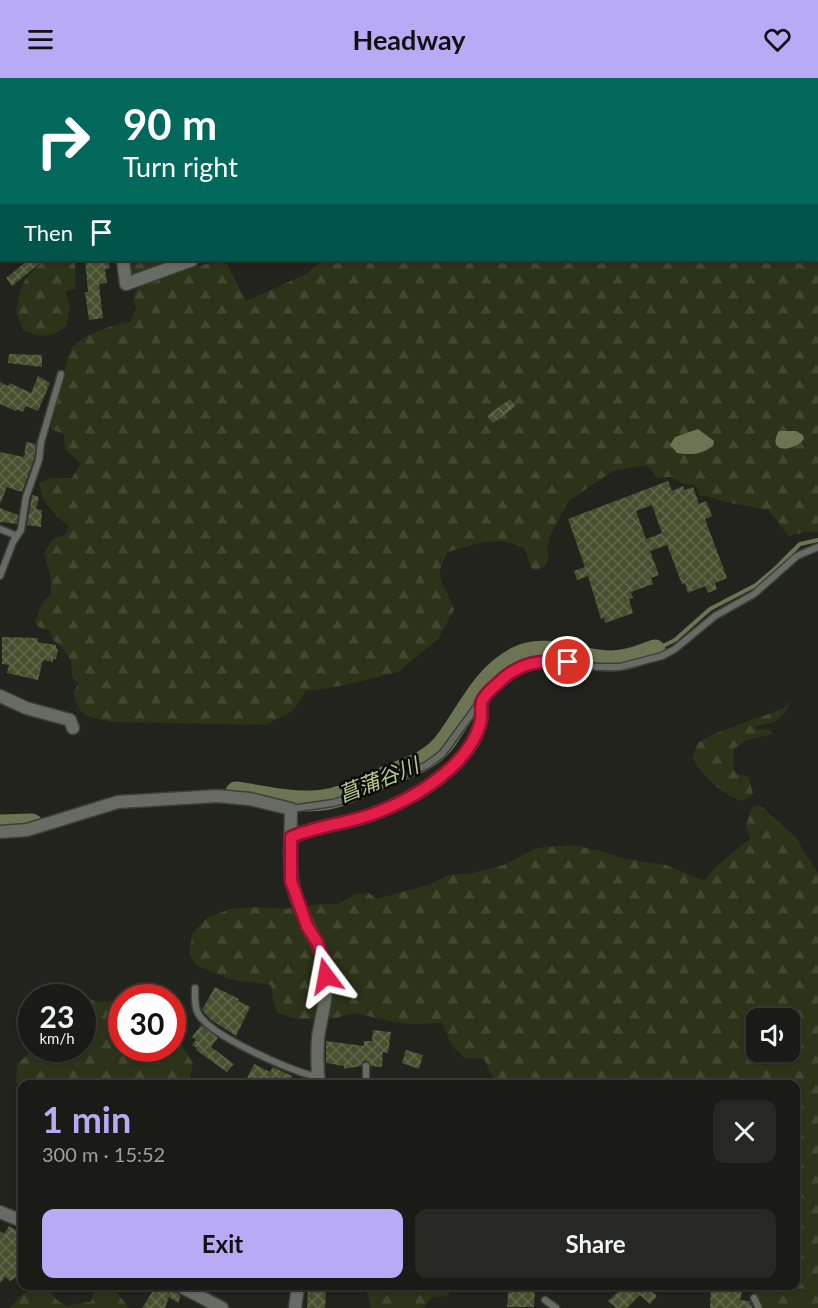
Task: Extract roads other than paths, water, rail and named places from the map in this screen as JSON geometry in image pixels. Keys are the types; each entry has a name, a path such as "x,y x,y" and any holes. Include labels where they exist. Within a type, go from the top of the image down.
{"street":[{"path":"123,261 126,284 189,261"},
{"path":"0,696 26,708 70,720 73,728"},
{"path":"291,837 321,826 370,815 430,785 457,762 472,743 481,721 481,703"},
{"path":"0,832 27,830 118,802 217,796 249,799 291,809 291,881 307,926 324,960 326,976 327,993 318,1037 319,1080"},
{"path":"0,1212 18,1219"},
{"path":"185,1290 202,1303 222,1308"},
{"path":"295,1308 297,1290"}],"lane":[{"path":"0,576 13,542 21,530 26,498 39,460 41,442 61,374"},
{"path":"0,530 17,537"},
{"path":"291,809 333,803 360,795 427,765 442,754 486,694 522,665 536,661 559,661 620,668 662,656 675,649 715,616 754,594 797,556 818,547"},
{"path":"195,988 196,1010 208,1024 235,1042 317,1080"},
{"path":"366,1066 366,1080"},
{"path":"754,1298 759,1308"},
{"path":"545,1300 556,1308"}],"waterway":[{"name":"菖蒲谷川","path":"655,650 675,640 710,609 756,585 800,544 818,540"},
{"name":"菖蒲谷川","path":"236,792 290,800 327,799 352,791 424,760 447,739 485,683 505,664 528,653 551,652 617,661 655,650"},
{"name":"菖蒲谷川","path":"0,825 32,824"}]}
